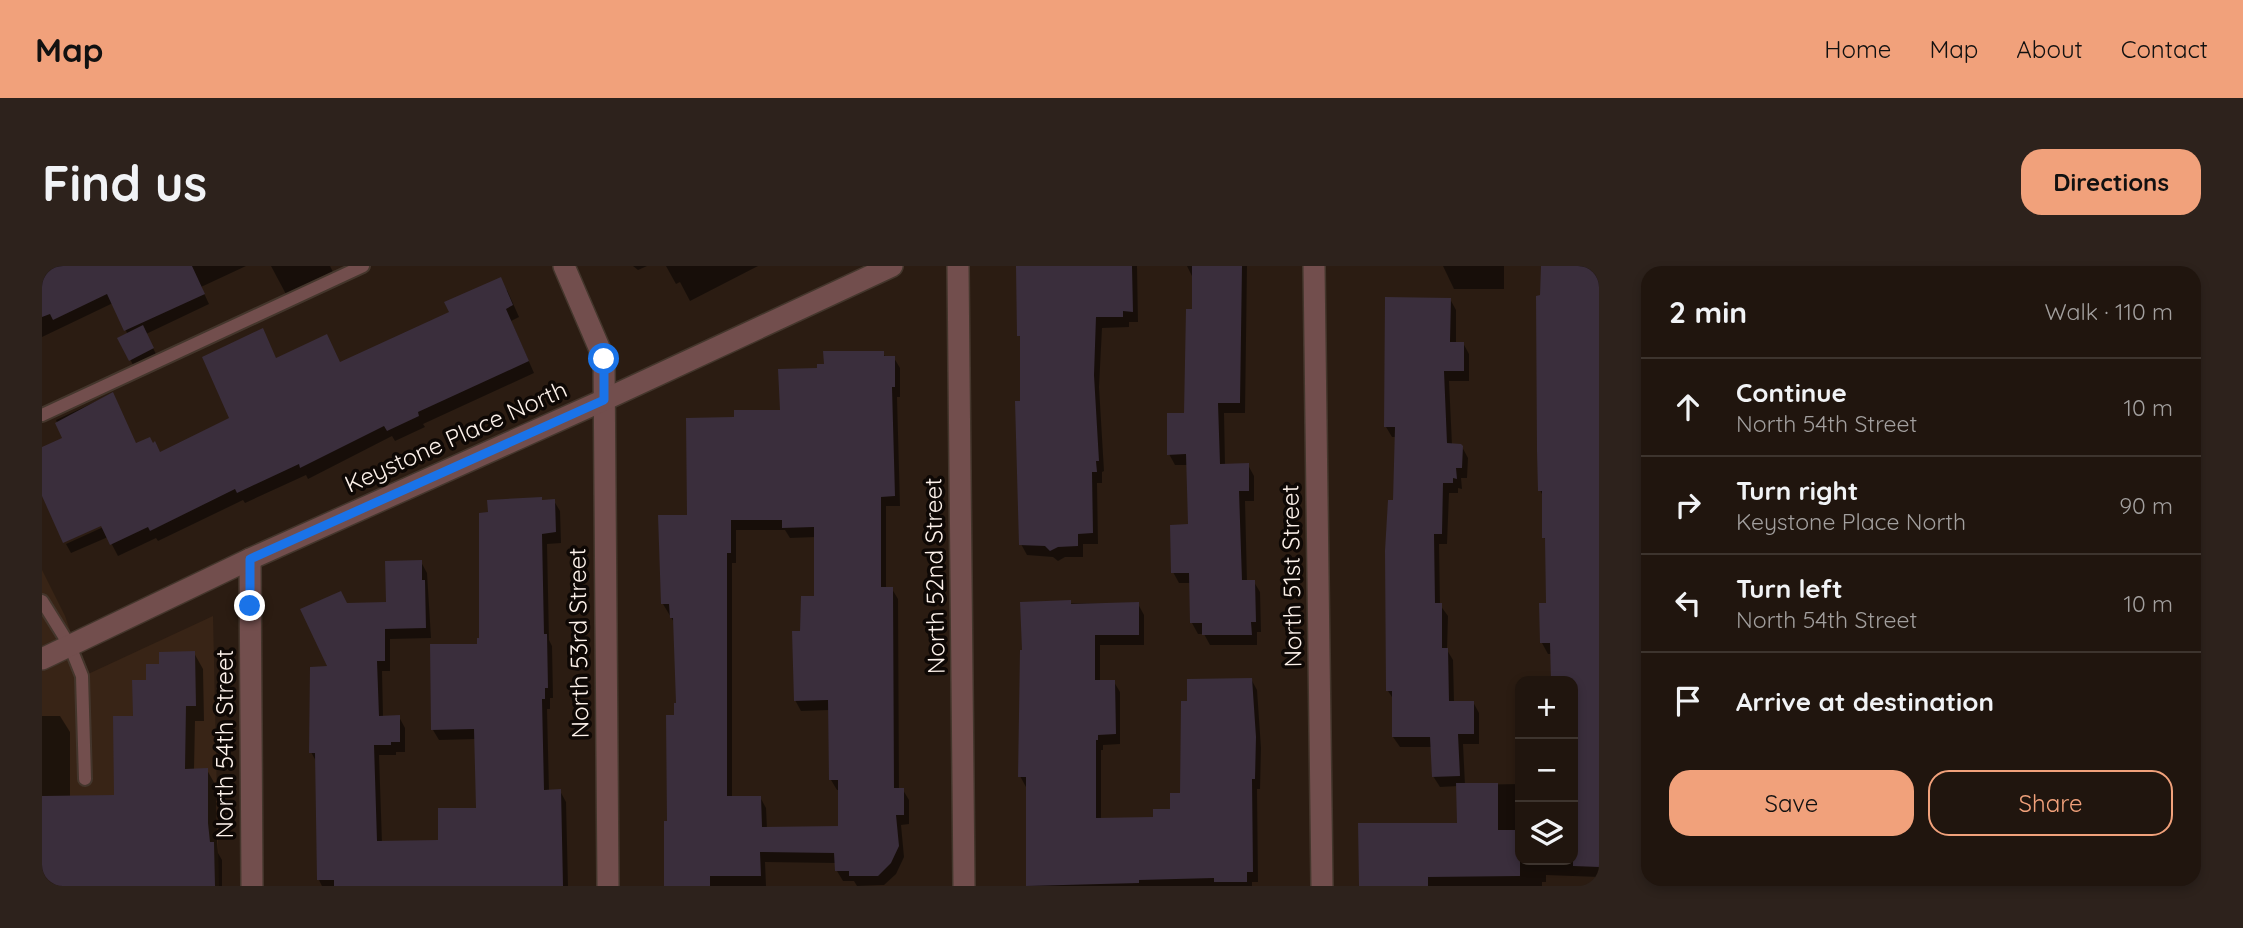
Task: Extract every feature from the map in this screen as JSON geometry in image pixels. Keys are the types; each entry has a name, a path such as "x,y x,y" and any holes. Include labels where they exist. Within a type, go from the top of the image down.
{"street":[{"path":"564,266 604,359 604,400"},
{"name":"Keystone Place North","path":"42,659 250,559 604,400 892,266"},
{"name":"North 52nd Street","path":"958,266 964,886"},
{"name":"North 51st Street","path":"1314,266 1322,886"},
{"name":"North 53rd Street","path":"604,400 608,886"},
{"name":"North 54th Street","path":"250,559 252,886"}],"lane":[{"path":"42,415 363,266"},
{"path":"42,601 70,646 82,676 85,779"}],"shaded area":[{"path":"42,570 65,616 86,675 213,616 219,886 42,886"}],"building":[{"path":"42,266 192,266 205,294 124,331 107,294 53,320 50,314 42,317"},
{"path":"1016,266 1132,266 1133,312 1123,311 1123,317 1096,317 1094,375 1099,461 1096,461 1097,472 1092,472 1093,533 1078,534 1078,546 1058,547 1050,551 1045,546 1019,545 1015,401 1020,401 1020,336 1017,336"},
{"path":"1192,266 1242,266 1240,403 1218,403 1220,464 1249,463 1249,491 1239,491 1242,580 1255,580 1256,622 1251,622 1252,635 1202,635 1202,623 1190,623 1189,573 1171,573 1170,525 1188,524 1186,454 1167,455 1167,413 1184,413 1186,309 1192,309"},
{"path":"1541,266 1599,266 1599,867 1573,866 1578,865 1578,676 1551,676 1550,643 1540,643 1539,603 1546,603 1545,538 1542,538 1542,491 1538,491 1537,451 1536,296 1540,295"},
{"path":"501,277 513,305 506,309 529,361 418,412 419,416 387,431 384,426 300,468 299,464 237,493 235,489 150,531 148,527 110,545 101,526 63,543 42,496 42,447 62,438 55,423 113,392 136,443 150,437 160,452 229,418 202,357 263,328 276,358 327,334 340,362 449,312 444,302"},
{"path":"1385,297 1451,298 1450,342 1464,342 1464,371 1444,371 1447,443 1463,446 1462,468 1456,468 1457,479 1453,478 1453,483 1443,483 1442,534 1434,534 1435,603 1442,603 1442,648 1448,648 1449,701 1474,701 1474,734 1458,734 1460,776 1432,777 1430,737 1392,737 1392,691 1386,691 1385,551 1388,500 1393,500 1395,427 1384,427"},
{"path":"143,325 154,348 129,361 117,338"},
{"path":"823,351 884,351 884,356 895,356 895,387 892,387 895,496 881,497 881,587 893,587 894,788 904,788 904,815 896,815 899,846 891,863 878,876 849,876 849,871 835,871 834,853 760,852 761,876 710,876 710,886 664,886 664,821 667,821 666,715 674,715 676,703 673,618 670,618 669,604 661,604 658,515 687,515 686,418 734,417 734,410 780,410 778,369 817,368 817,364 824,364","holes":["731,520 782,520 782,528 814,527 814,596 801,596 800,631 792,631 794,701 828,700 829,780 838,780 838,826 762,827 761,796 727,796 727,553 731,553"]},
{"path":"542,497 542,500 555,499 556,532 542,534 548,688 545,688 545,699 542,699 544,790 561,789 563,886 334,886 334,880 317,880 315,753 309,753 310,667 327,666 300,609 341,591 347,603 386,602 385,561 422,560 426,628 385,629 385,661 377,661 379,716 400,715 400,742 374,745 377,841 438,840 438,808 476,808 474,729 431,730 430,644 477,644 479,513 488,512 487,500"},
{"path":"1071,600 1071,604 1139,602 1139,635 1095,635 1095,680 1115,680 1116,734 1098,735 1096,740 1096,818 1153,817 1153,809 1170,809 1170,793 1180,793 1181,701 1187,701 1187,679 1252,678 1256,737 1255,779 1252,779 1253,872 1247,872 1247,882 1214,882 1214,878 1026,886 1026,777 1018,777 1022,650 1020,602"},
{"path":"195,651 196,706 186,706 185,769 208,768 208,823 210,842 214,842 215,886 42,886 42,796 114,795 113,716 133,716 132,680 146,680 146,664 159,664 159,652"},
{"path":"1456,783 1498,783 1498,830 1515,830 1515,865 1520,865 1520,876 1428,877 1428,886 1359,886 1358,823 1457,823"}],"route":[{"path":"250,606 250,559 604,400 604,359"}]}
